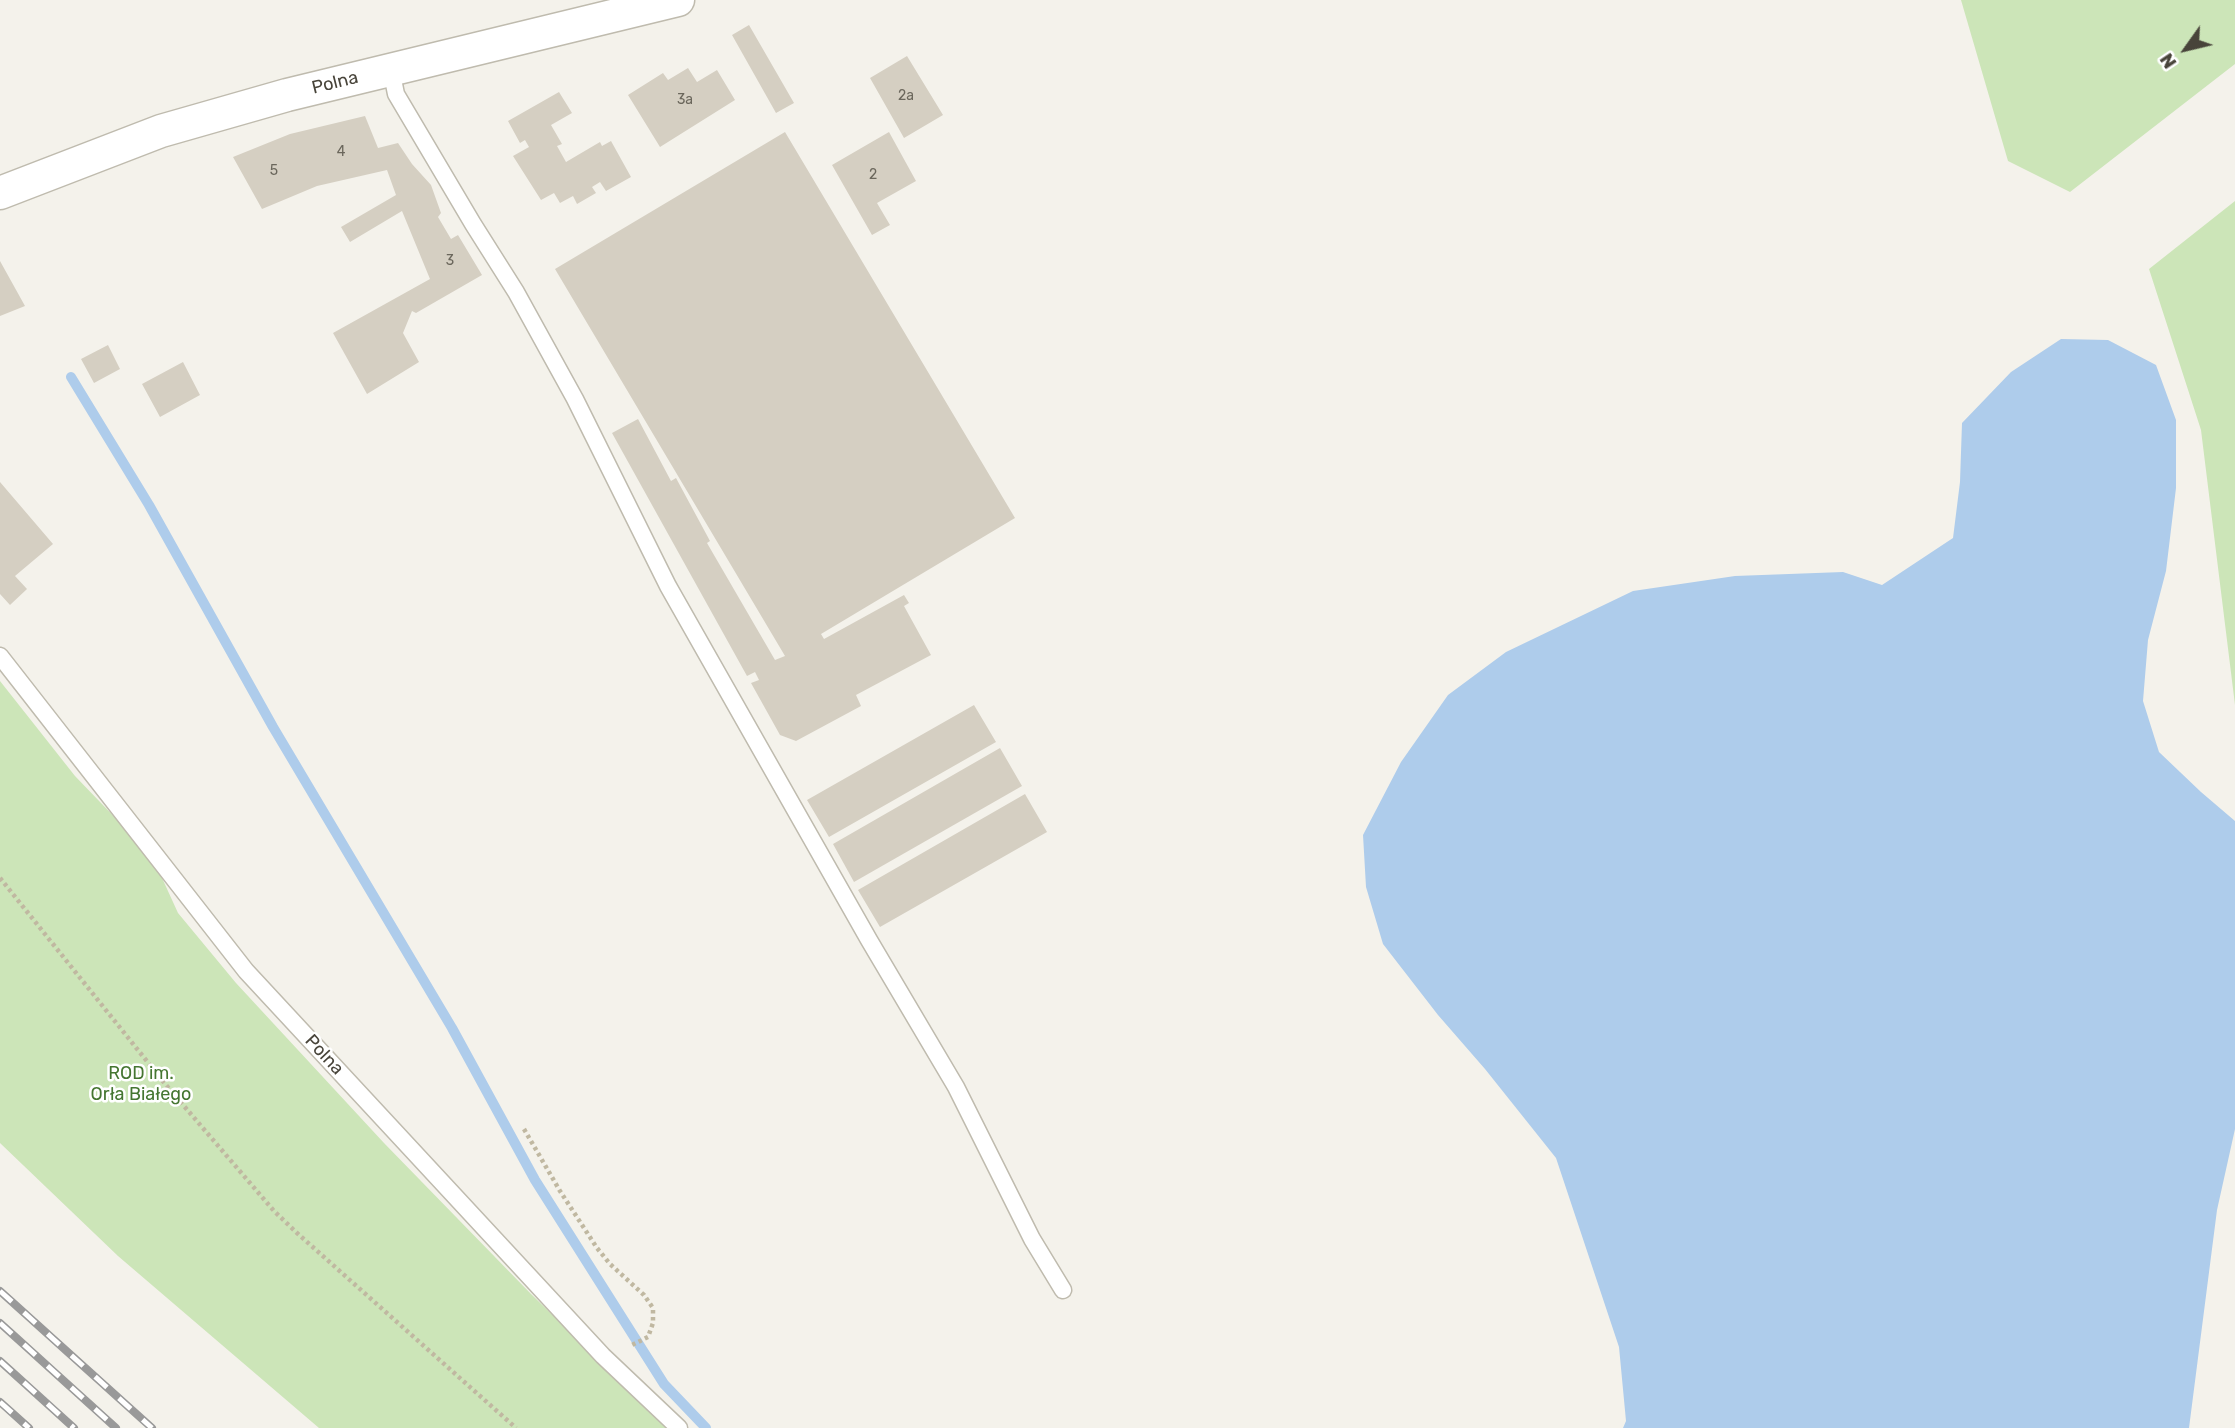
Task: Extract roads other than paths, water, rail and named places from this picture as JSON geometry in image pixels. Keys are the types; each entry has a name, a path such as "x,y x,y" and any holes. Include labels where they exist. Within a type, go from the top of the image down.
{"street":[{"name":"Polna","path":"0,192 161,131 287,95 678,0"}],"lane":[{"path":"391,69 396,94 472,224 516,292 575,399 668,586 869,940 956,1087 1032,1239 1063,1290"},
{"name":"Polna","path":"0,656 246,971 603,1356 679,1428"}],"water":[{"path":"2061,339 2108,340 2156,365 2176,420 2176,488 2166,571 2148,640 2143,701 2159,752 2235,821 2235,1129 2217,1210 2189,1428 1623,1428 1626,1421 1619,1347 1556,1158 1383,944 1366,887 1363,835 1401,762 1448,695 1506,652 1633,591 1735,576 1843,572 1882,585 1953,538 1960,482 1962,423 2011,372"}],"waterway":[{"path":"71,377 149,505 273,727 452,1028 535,1180 664,1384 706,1428"}],"railway":[{"path":"0,1291 152,1428"},
{"path":"0,1323 116,1428"},
{"path":"0,1361 74,1428"},
{"path":"0,1402 29,1428"}],"park label":[{"name":"ROD im. Orła Białego","path":"141,1084"}]}
